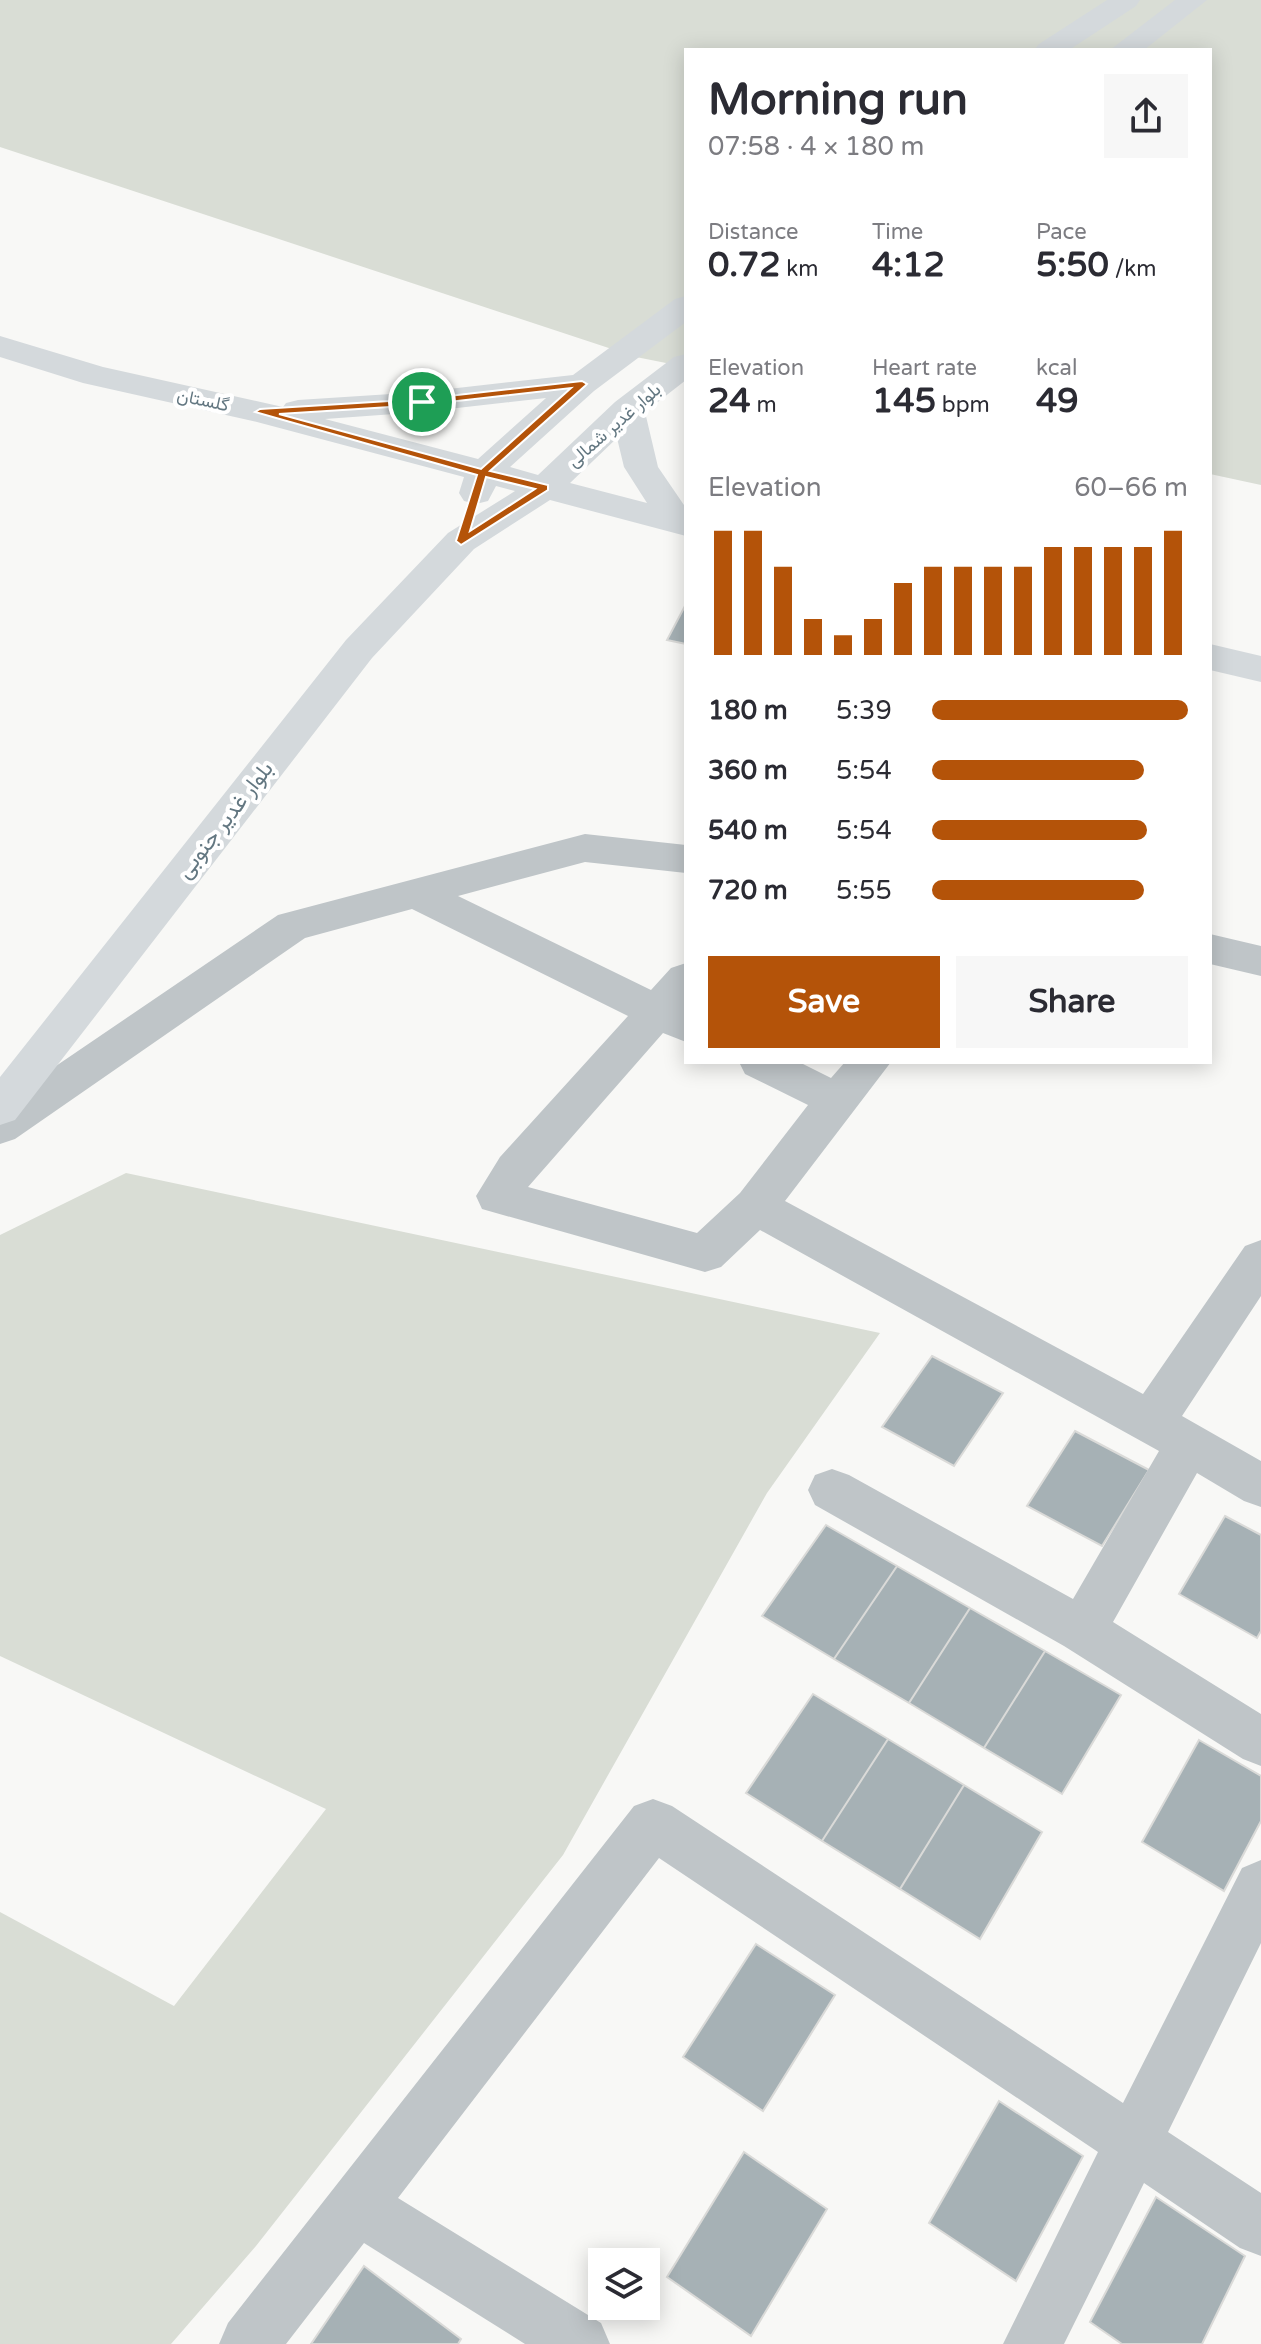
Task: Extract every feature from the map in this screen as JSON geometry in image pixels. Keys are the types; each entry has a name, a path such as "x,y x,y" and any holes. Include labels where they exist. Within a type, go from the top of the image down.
{"main road":[{"path":"1052,48 1126,0"},
{"path":"1128,48 1193,0"},
{"path":"483,473 582,384 684,308"},
{"name":"گلستان","path":"0,346 95,376 260,412 682,524"},
{"name":"بلوار غدیر شمالی","path":"544,488 627,409 684,366"},
{"path":"260,412 422,402 582,384"},
{"path":"627,409 641,467 682,524"},
{"name":"بلوار غدیر جنوبی","path":"461,541 483,473"},
{"name":"بلوار غدیر جنوبی","path":"0,1108 359,649 461,541 544,488"},
{"path":"1212,657 1261,669"}],"street":[{"path":"0,1127 292,926 585,848 684,859"},
{"path":"415,893 672,1018"},
{"path":"1212,949 1261,961"},
{"path":"684,985 672,1018 516,1169 498,1196 705,1254 756,1206 868,1064"},
{"path":"764,1064 837,1100"},
{"path":"756,1206 1261,1486"},
{"path":"1082,1630 1170,1433 1258,1270"},
{"path":"832,1490 1082,1630 1261,1742"},
{"path":"249,2344 653,1824 1261,2227"},
{"path":"1033,2344 1261,1886"},
{"path":"355,2204 580,2344"}],"shaded area":[{"path":"0,0 1261,0 1261,485 1212,474 1212,48 684,48 684,367 636,357 0,147"},
{"path":"126,1173 880,1333 767,1493 563,1855 256,2246 171,2344 0,2344 0,1912 174,2006 326,1809 0,1656 0,1235"}],"building":[{"path":"684,608 684,644 667,640"},
{"path":"932,1356 1003,1393 954,1466 882,1427"},
{"path":"1075,1431 1149,1470 1102,1546 1027,1506"},
{"path":"1225,1516 1261,1535 1261,1631 1257,1638 1179,1594"},
{"path":"826,1525 897,1566 834,1659 762,1616"},
{"path":"897,1566 970,1608 909,1703 834,1659"},
{"path":"970,1608 1045,1651 984,1748 909,1703"},
{"path":"1045,1651 1121,1695 1062,1794 984,1748"},
{"path":"813,1694 888,1739 822,1841 746,1793"},
{"path":"888,1739 964,1785 900,1889 822,1841"},
{"path":"1199,1740 1261,1776 1261,1821 1224,1891 1142,1842"},
{"path":"964,1785 1042,1832 980,1939 900,1889"},
{"path":"756,1944 835,1995 763,2111 683,2057"},
{"path":"999,2101 1083,2156 1016,2281 929,2223"},
{"path":"744,2152 827,2209 751,2336 667,2277"},
{"path":"1156,2197 1245,2256 1202,2344 1122,2344 1090,2322"},
{"path":"364,2266 461,2339 458,2344 311,2344"}],"route":[{"path":"422,402 341,407 260,412 483,473 461,541 544,488 483,473 582,384 422,402"}]}
